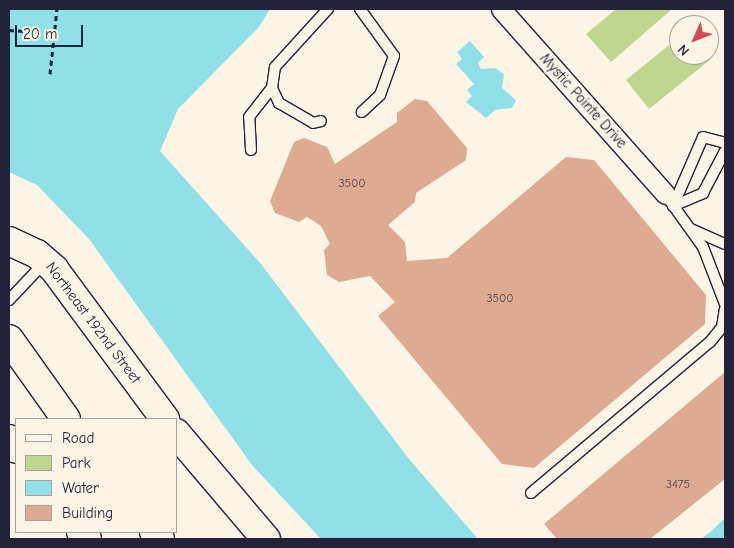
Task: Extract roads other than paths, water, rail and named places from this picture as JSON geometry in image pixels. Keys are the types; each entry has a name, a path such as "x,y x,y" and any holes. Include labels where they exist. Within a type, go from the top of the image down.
{"main road":[{"name":"Northeast 192nd Street","path":"9,241 46,260 164,418"},
{"path":"9,339 65,418"},
{"path":"178,435 266,539"}],"street":[{"name":"Mystic Pointe Drive","path":"501,9 669,200"}],"lane":[{"path":"251,150 249,117 272,88 275,67 328,9"},
{"path":"360,9 394,56 380,94 362,112"},
{"path":"272,88 279,103 314,123 321,121"},
{"path":"669,200 703,137 725,143"},
{"path":"669,200 703,194 725,151"},
{"path":"669,200 703,248 725,304"},
{"path":"690,228 725,244"},
{"path":"9,300 46,260"},
{"path":"531,493 710,342 722,327 725,309"}],"water":[{"path":"9,9 270,9 259,27 178,109 160,151 261,264 409,459 478,539 321,539 252,465 89,239 37,185 9,172"},
{"path":"470,41 484,57 478,63 481,69 495,68 504,74 502,88 516,100 512,108 495,110 486,118 466,102 472,96 467,90 474,84 456,64 462,59 457,52"},
{"path":"725,518 725,539 701,539 710,532"}]}
